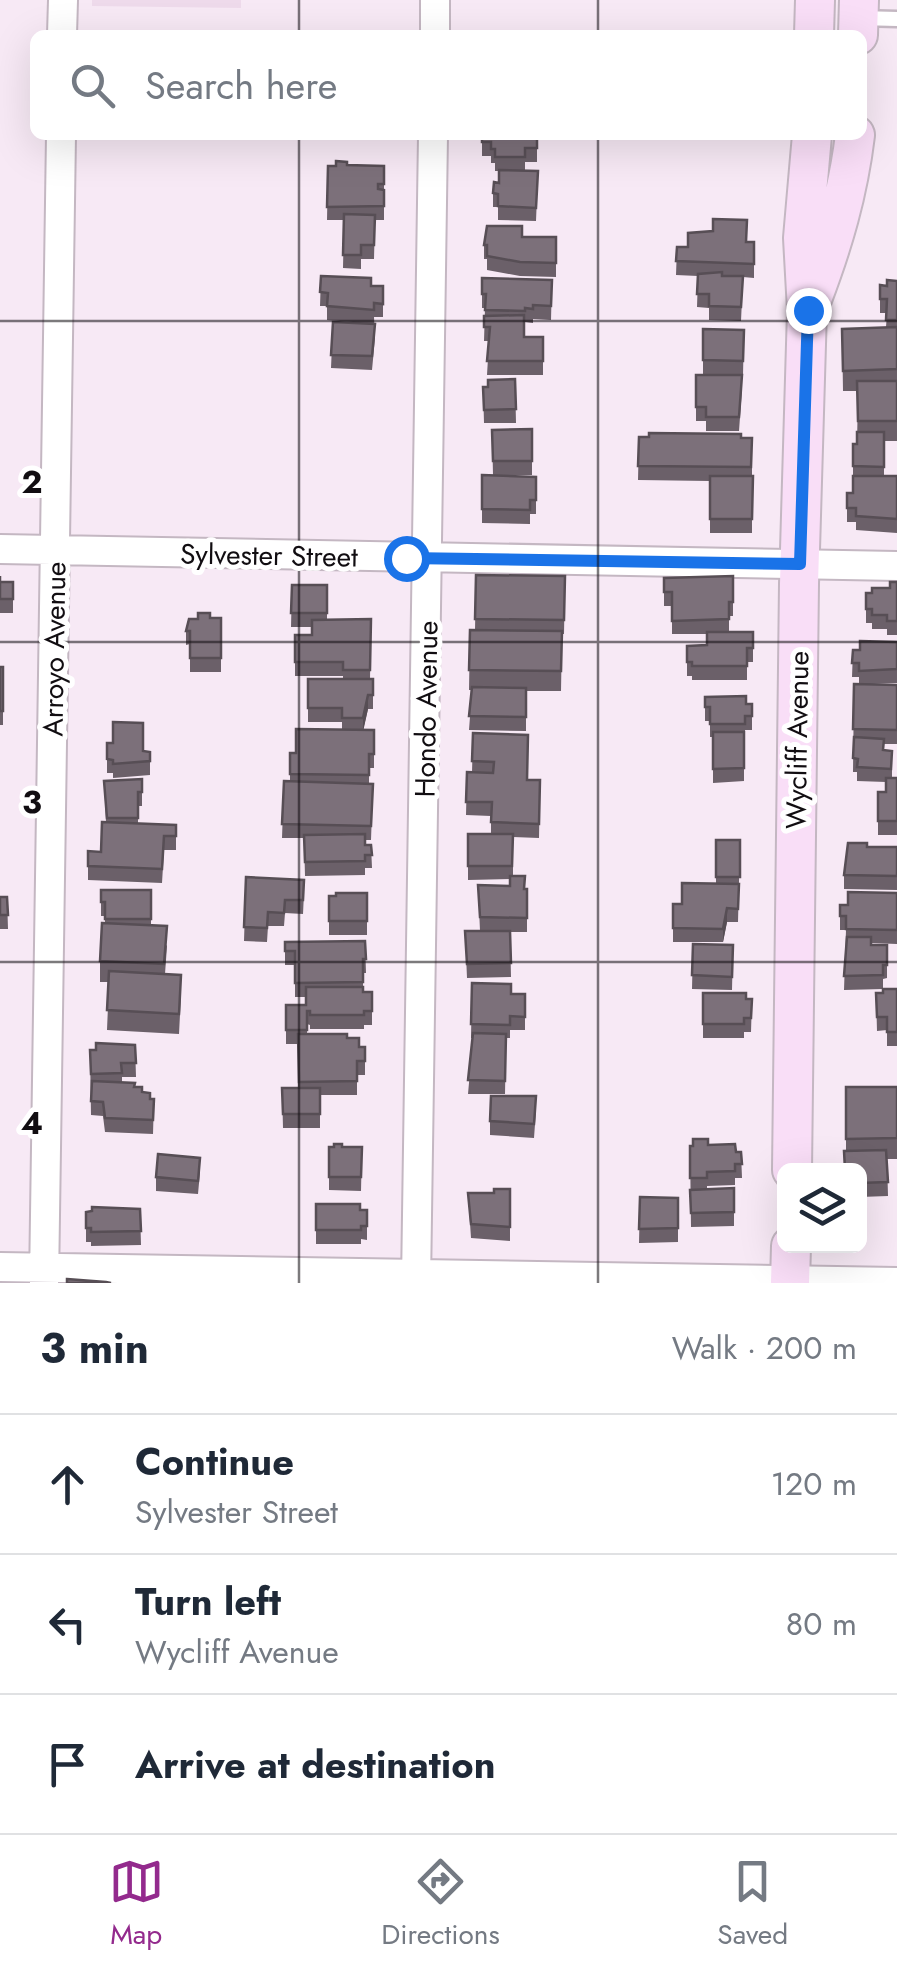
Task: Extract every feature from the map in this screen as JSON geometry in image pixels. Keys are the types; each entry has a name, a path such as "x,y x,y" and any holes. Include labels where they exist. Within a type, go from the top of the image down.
{"main road":[{"path":"814,30 815,0"},
{"name":"Wycliff Avenue","path":"792,1163 800,564 808,310 803,238 812,140"},
{"name":"Wycliff Avenue","path":"808,310 835,239 854,140"}],"street":[{"path":"62,30 63,0"},
{"path":"434,30 435,0"},
{"name":"Arroyo Avenue","path":"43,1275 61,140"},
{"name":"Hondo Avenue","path":"416,1279 434,140"},
{"name":"Sylvester Street","path":"0,550 897,566"},
{"path":"0,1267 43,1275 416,1279 790,1270 897,1282"}],"lane":[{"path":"859,18 897,19"}],"shaded area":[{"path":"92,0 241,0 241,8 92,6"}],"building":[{"path":"537,140 537,148 525,148 525,157 495,157 491,142 482,142"},
{"path":"336,161 384,166 384,184 378,184 378,189 384,190 384,206 327,207 328,166 336,166"},
{"path":"499,170 538,171 536,208 498,206 498,194 493,193 494,182 499,183"},
{"path":"344,214 375,215 374,245 361,245 361,255 343,255"},
{"path":"713,219 747,220 746,242 754,242 754,264 676,261 677,247 688,247 688,233 713,231"},
{"path":"487,226 522,226 522,237 556,237 556,263 487,256"},
{"path":"722,272 722,276 743,276 741,307 709,306 709,294 697,294 698,274"},
{"path":"321,276 371,278 371,286 383,286 383,304 374,303 374,310 327,306 328,293 320,292"},
{"path":"482,278 552,280 551,306 533,305 533,309 525,311 485,310"},
{"path":"887,280 897,281 897,320 886,320 887,299 880,299 880,285 887,286"},
{"path":"524,315 524,337 543,337 543,361 487,361 490,327 484,327 484,316"},
{"path":"333,322 375,324 372,356 331,355"},
{"path":"897,327 897,369 843,371 842,329"},
{"path":"703,329 744,330 743,361 703,360"},
{"path":"696,375 742,375 739,417 706,417 706,407 696,407"},
{"path":"515,379 516,409 484,410 483,387 488,387 488,380"},
{"path":"857,381 897,381 897,421 858,421"},
{"path":"532,429 532,461 493,461 492,430"},
{"path":"857,432 884,432 884,467 853,466"},
{"path":"649,433 741,434 741,438 752,438 751,467 638,466 639,437 649,437"},
{"path":"482,475 536,477 536,500 530,500 530,510 482,509"},
{"path":"710,476 753,476 752,519 710,519"},
{"path":"853,476 897,476 897,519 856,516 856,508 847,508 847,493 853,493"},
{"path":"476,575 565,576 564,620 475,619"},
{"path":"733,576 729,619 672,621 672,592 664,592 664,578"},
{"path":"0,582 13,582 13,599 0,599"},
{"path":"890,582 897,582 897,621 887,621 887,615 872,615 872,609 866,609 866,593 872,593 872,588 890,588"},
{"path":"292,585 327,585 327,613 291,613"},
{"path":"198,613 221,618 221,658 190,658 190,631 186,631 189,619 198,619"},
{"path":"371,619 370,670 343,670 343,662 295,662 295,635 312,635 312,620"},
{"path":"470,630 562,631 561,671 469,670"},
{"path":"707,632 753,632 753,648 747,648 747,666 692,666 692,662 687,662 687,646 707,645"},
{"path":"860,641 897,642 897,669 859,671 859,663 852,663 853,650 860,650"},
{"path":"3,667 3,711 0,711"},
{"path":"308,679 373,679 373,695 368,695 363,718 342,718 342,708 308,708"},
{"path":"854,684 897,685 897,730 853,729"},
{"path":"472,687 526,688 526,717 469,716"},
{"path":"746,696 746,704 752,704 752,716 745,716 745,724 710,724 710,707 705,707 705,697"},
{"path":"113,722 143,723 143,751 150,752 150,761 113,764 113,760 107,759 107,743 113,743"},
{"path":"296,729 374,730 369,775 290,774 290,753 296,753"},
{"path":"713,732 744,732 744,768 713,769"},
{"path":"473,733 528,735 527,780 540,780 539,824 491,822 492,802 466,802 467,772 493,773 494,762 472,761"},
{"path":"854,737 884,739 883,750 892,751 891,769 857,767 858,759 853,758"},
{"path":"886,778 897,778 897,821 878,821 878,792 886,792"},
{"path":"142,779 138,818 107,818 104,781"},
{"path":"284,781 373,784 371,826 282,824"},
{"path":"102,822 176,825 176,836 164,836 162,869 88,866 88,851 101,852"},
{"path":"365,834 365,845 371,845 372,855 365,855 365,861 305,862 304,835"},
{"path":"468,834 513,834 512,866 468,866"},
{"path":"716,840 740,840 740,877 716,877"},
{"path":"848,843 897,847 897,876 844,875"},
{"path":"510,876 525,876 527,918 480,917 478,885 510,886"},
{"path":"246,877 304,880 303,900 285,900 284,913 268,912 267,928 244,927"},
{"path":"682,883 739,884 738,909 727,908 723,929 673,928 673,904 682,904"},
{"path":"101,890 151,890 151,919 105,919"},
{"path":"848,892 897,893 897,930 846,929 846,916 840,916 840,905 848,905"},
{"path":"367,893 367,921 329,921 329,896"},
{"path":"0,897 7,897 8,915 0,915"},
{"path":"102,923 167,926 164,964 100,961"},
{"path":"465,931 510,931 511,963 467,964"},
{"path":"847,937 871,937 871,945 887,945 883,975 844,976"},
{"path":"365,941 363,982 295,983 295,951 285,951 285,942"},
{"path":"693,944 733,945 732,977 692,975"},
{"path":"109,971 181,975 179,1014 107,1010"},
{"path":"472,983 511,984 511,994 525,994 525,1017 510,1016 510,1025 471,1024"},
{"path":"306,987 363,987 363,992 372,992 372,1011 364,1011 364,1015 310,1015 307,1011 307,1030 286,1030 286,1005 306,1005"},
{"path":"883,989 897,989 897,1032 887,1032 887,1017 877,1017 876,993 883,993"},
{"path":"703,993 746,993 746,999 752,999 751,1018 744,1018 744,1024 703,1024"},
{"path":"473,1033 506,1034 505,1081 468,1080"},
{"path":"298,1034 347,1034 347,1038 359,1038 359,1047 365,1047 365,1061 357,1061 357,1081 299,1082"},
{"path":"96,1043 135,1045 136,1063 121,1063 122,1073 91,1074 90,1050 96,1050"},
{"path":"92,1081 135,1083 134,1087 142,1087 142,1092 150,1093 150,1099 154,1099 153,1120 105,1118 103,1102 91,1101"},
{"path":"846,1087 897,1087 897,1138 846,1139"},
{"path":"282,1088 320,1088 320,1114 283,1114"},
{"path":"491,1096 536,1096 534,1124 490,1121"},
{"path":"693,1139 708,1139 708,1145 735,1144 736,1152 741,1152 742,1164 735,1164 735,1171 707,1172 707,1178 690,1178"},
{"path":"329,1147 362,1147 361,1177 329,1177"},
{"path":"886,1150 888,1182 867,1183 867,1163 845,1163 844,1151"},
{"path":"158,1154 200,1158 198,1181 156,1177"},
{"path":"734,1188 734,1212 691,1213 690,1190"},
{"path":"494,1189 510,1189 510,1227 471,1224 468,1193 494,1193"},
{"path":"640,1197 678,1198 678,1228 639,1229"},
{"path":"316,1204 360,1204 360,1210 367,1210 367,1226 361,1226 361,1230 316,1230"},
{"path":"92,1207 140,1209 141,1231 91,1232 91,1228 86,1228 86,1212 92,1211"},
{"path":"67,1279 106,1282 111,1283 67,1283"}],"route":[{"path":"406,558 800,564 808,310"}]}
